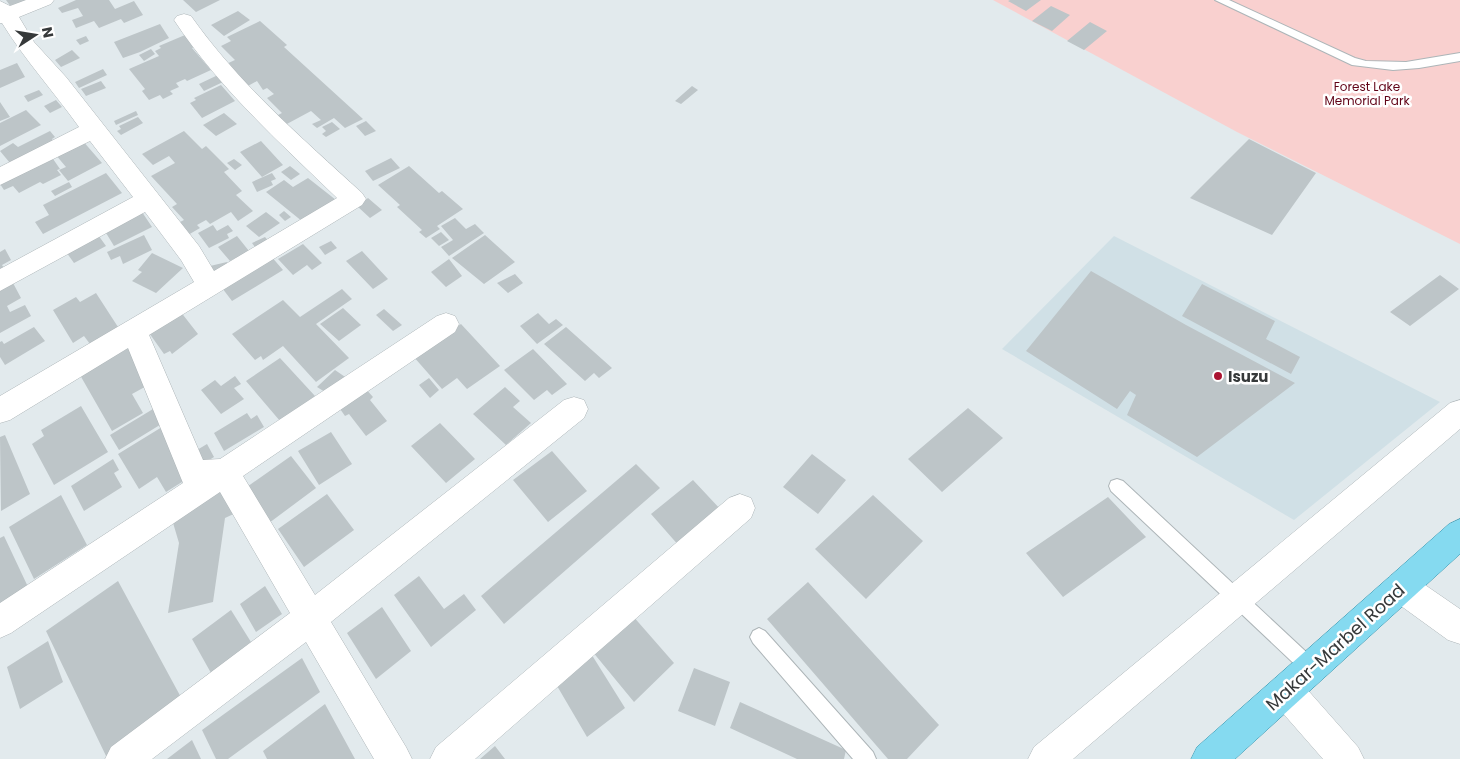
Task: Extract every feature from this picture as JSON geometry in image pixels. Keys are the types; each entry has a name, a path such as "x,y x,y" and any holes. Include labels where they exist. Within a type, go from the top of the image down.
{"main road":[{"name":"Makar-Marbel Road","path":"1209,759 1460,534"}],"street":[{"path":"44,0 2,13 58,82 93,130 150,199 190,253 210,285"},
{"path":"1,407 134,331 354,199 251,102 200,46 184,20"},
{"path":"0,177 93,130"},
{"path":"0,281 150,199"},
{"path":"0,622 446,324"},
{"path":"134,331 194,474 224,472"},
{"path":"123,759 312,617 574,409"},
{"path":"1046,759 1460,412"},
{"path":"224,472 312,617 394,759"},
{"path":"448,759 740,508"},
{"path":"1401,587 1460,628"},
{"path":"1286,691 1346,759"}],"lane":[{"path":"1220,0 1352,61 1374,67 1412,66 1460,58"},
{"path":"1117,486 1311,668"},
{"path":"759,637 866,759"}],"shaded area":[{"name":"Isuzu","path":"1114,236 1440,402 1294,520 1002,349"}],"green space":[{"name":"Forest Lake Memorial Park","path":"993,0 1460,0 1460,244 1237,132"}],"building":[{"path":"6,0 29,0 11,7"},
{"path":"76,0 109,0 115,9 134,1 143,15 124,23 121,19 99,28 94,21 76,28 72,20 83,16 78,8 62,13 58,8"},
{"path":"183,0 220,0 196,12"},
{"path":"1041,0 1026,11 1008,1"},
{"path":"1051,6 1070,15 1052,31 1032,21"},
{"path":"238,11 250,20 224,36 211,25"},
{"path":"260,21 287,45 284,47 363,119 345,128 334,118 317,128 312,124 321,120 311,111 285,125 276,116 282,113 267,98 274,94 267,88 263,90 257,81 246,87 224,65 235,60 221,46 231,41 227,37"},
{"path":"1090,22 1107,31 1084,50 1067,41"},
{"path":"160,24 169,38 123,58 114,42"},
{"path":"185,35 195,47 192,48 211,70 187,81 185,79 176,83 179,87 170,91 173,94 163,99 160,95 149,100 142,91 145,89 129,69 159,56 155,51 161,48 159,46"},
{"path":"86,36 89,41 80,45 76,40"},
{"path":"151,49 155,54 144,61 139,55"},
{"path":"72,50 80,58 61,67 55,60"},
{"path":"17,63 25,77 0,88 0,70"},
{"path":"103,69 107,75 79,88 75,82"},
{"path":"218,75 223,82 204,91 199,84"},
{"path":"101,81 106,88 86,96 81,89"},
{"path":"221,85 235,101 202,118 190,103 196,100 194,98"},
{"path":"692,86 698,90 681,104 675,101"},
{"path":"39,90 43,95 28,102 24,96"},
{"path":"56,100 62,107 50,113 44,106"},
{"path":"0,102 10,117 0,121"},
{"path":"26,110 41,125 0,146 0,123"},
{"path":"136,111 138,115 116,125 114,121"},
{"path":"224,113 237,124 216,136 203,125"},
{"path":"138,117 143,123 121,135 117,131 121,129 119,126"},
{"path":"366,121 376,131 365,136 356,126"},
{"path":"332,122 340,129 326,137 322,134 326,131 322,127"},
{"path":"50,131 55,137 52,139 56,145 10,163 0,151 13,143 18,147"},
{"path":"184,131 202,149 206,146 229,169 224,172 242,191 236,195 253,211 238,221 231,212 210,224 206,220 197,225 200,228 188,235 178,223 184,220 172,207 177,204 151,176 175,163 169,156 153,165 142,154"},
{"path":"1249,139 1316,173 1272,235 1190,198"},
{"path":"82,140 102,163 68,181 59,170 66,167 55,154"},
{"path":"261,141 283,165 262,177 240,152"},
{"path":"51,156 60,169 57,170 61,175 43,184 40,182 19,193 13,186 4,190 0,184"},
{"path":"391,158 400,168 373,181 365,171"},
{"path":"234,159 242,165 235,170 227,163"},
{"path":"290,166 300,174 291,180 281,172"},
{"path":"409,166 439,193 442,191 463,209 437,226 440,229 426,238 419,232 422,230 397,207 400,205 378,185"},
{"path":"106,173 122,193 43,234 35,222 49,215 43,205"},
{"path":"272,173 276,179 271,181 273,185 257,192 252,182"},
{"path":"308,178 336,200 303,222 266,192 284,180 293,187"},
{"path":"69,182 72,187 55,196 51,191"},
{"path":"368,198 382,210 370,218 357,206"},
{"path":"140,209 152,227 114,246 103,228"},
{"path":"284,211 291,217 285,221 279,215"},
{"path":"266,212 280,223 259,237 246,226"},
{"path":"455,218 466,229 475,224 484,233 449,256 441,247 453,240 441,226"},
{"path":"213,225 217,231 228,225 233,231 227,234 229,238 209,248 198,233"},
{"path":"96,232 106,246 74,263 64,249"},
{"path":"441,232 449,240 439,246 431,238"},
{"path":"144,235 152,250 123,264 120,256 111,260 107,252"},
{"path":"485,235 515,262 484,284 452,258"},
{"path":"237,236 249,251 230,261 218,247"},
{"path":"265,237 270,243 257,250 252,243"},
{"path":"331,241 337,248 325,255 319,247"},
{"path":"303,244 322,263 312,270 307,265 293,275 278,259"},
{"path":"5,249 11,260 2,265 8,274 0,278 0,252"},
{"path":"362,251 388,279 373,289 346,261"},
{"path":"152,253 183,268 156,293 132,281 142,272 138,270"},
{"path":"270,255 283,270 232,301 219,284"},
{"path":"449,259 462,276 446,287 431,272"},
{"path":"227,262 227,269 209,272 210,266"},
{"path":"1091,271 1186,325 1295,383 1197,457 1127,415 1136,395 1130,391 1117,409 1026,351"},
{"path":"515,274 523,283 508,293 497,283"},
{"path":"1440,275 1459,289 1410,326 1390,312"},
{"path":"13,283 21,298 7,306 10,312 25,305 31,316 0,333 0,290"},
{"path":"1202,284 1275,321 1266,339 1300,357 1291,374 1182,316"},
{"path":"342,289 352,299 316,324 349,358 316,382 283,346 263,360 261,356 255,360 232,334 283,300 300,317"},
{"path":"96,293 118,327 90,344 84,336 73,343 53,310 76,297 80,302"},
{"path":"343,308 361,325 339,341 320,324"},
{"path":"384,309 402,325 393,331 376,315"},
{"path":"180,311 198,334 172,354 170,351 164,354 147,330"},
{"path":"538,313 549,324 556,319 563,325 537,344 520,326"},
{"path":"461,324 500,366 467,389 457,378 442,389 413,356"},
{"path":"34,327 45,341 5,365 0,357 0,342 2,341 4,344"},
{"path":"566,327 612,368 599,378 594,373 585,381 544,344"},
{"path":"130,347 152,383 132,394 143,413 112,431 80,375"},
{"path":"533,349 567,384 552,395 547,390 534,400 504,370"},
{"path":"280,358 315,396 280,421 246,381"},
{"path":"335,370 351,381 325,392 317,387"},
{"path":"235,376 241,384 234,388 244,399 221,414 201,390 215,380 221,386"},
{"path":"429,378 439,390 430,398 419,385"},
{"path":"505,387 520,401 513,407 531,423 506,445 473,414"},
{"path":"365,388 373,397 370,400 387,421 366,436 349,414 345,416 338,406"},
{"path":"81,406 108,452 54,485 32,444 44,436 41,430"},
{"path":"158,406 168,420 119,450 110,435"},
{"path":"968,408 1003,438 942,492 908,459"},
{"path":"247,413 251,419 257,415 264,427 224,451 214,433"},
{"path":"440,423 475,459 446,483 411,446"},
{"path":"162,427 190,477 166,492 157,477 139,489 118,454"},
{"path":"331,432 352,464 319,485 298,451"},
{"path":"5,435 30,494 1,511 0,437"},
{"path":"207,444 214,457 200,466 192,453"},
{"path":"552,451 587,491 548,522 513,480"},
{"path":"812,454 846,480 818,514 783,487"},
{"path":"291,456 316,488 269,523 244,489"},
{"path":"113,459 119,470 114,473 122,487 84,511 71,486"},
{"path":"636,464 660,488 504,624 481,596"},
{"path":"693,480 722,511 680,547 651,514"},
{"path":"222,481 240,511 225,518 213,602 168,613 179,543 171,516"},
{"path":"327,494 354,530 304,567 278,529"},
{"path":"61,495 87,545 34,579 9,527"},
{"path":"873,495 923,541 866,599 815,549"},
{"path":"1108,497 1146,537 1063,597 1026,553"},
{"path":"4,536 29,589 0,608 0,538"},
{"path":"419,576 444,609 464,594 476,610 431,647 394,595"},
{"path":"118,581 183,701 107,758 46,631"},
{"path":"808,582 939,725 907,759 888,759 767,619"},
{"path":"265,586 282,614 256,632 240,604"},
{"path":"382,607 411,651 376,679 347,633"},
{"path":"231,610 251,642 211,673 192,639"},
{"path":"632,615 674,663 634,702 592,651"},
{"path":"48,641 63,682 20,709 7,667"},
{"path":"590,652 625,708 587,737 553,679"},
{"path":"302,658 320,692 228,759 216,759 202,730"},
{"path":"694,668 730,682 715,726 678,711"},
{"path":"740,702 846,750 844,759 797,759 730,728"},
{"path":"325,704 355,759 267,759 263,751"},
{"path":"192,740 201,759 167,759"},
{"path":"495,746 505,759 480,759"}],"place":[{"name":"Isuzu","path":"1218,376"}]}
